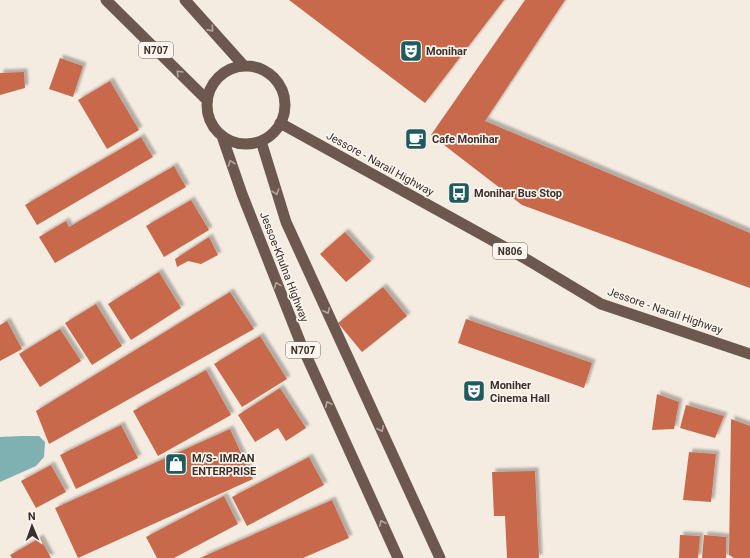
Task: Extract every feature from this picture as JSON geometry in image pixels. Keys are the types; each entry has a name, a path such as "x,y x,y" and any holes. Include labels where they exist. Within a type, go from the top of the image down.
{"highway":[{"name":"N707","path":"106,0 206,100 207,113 212,126 222,136 234,143 247,144 261,141"},
{"path":"185,0 244,66"},
{"path":"206,100 211,87 219,76 231,69 244,66 258,68 270,74 279,84 284,97 285,110 280,123 272,134 261,141"},
{"name":"Jessore - Narail Highway","path":"280,123 526,260 601,304 750,354"},
{"name":"Jessoe-Khulna Highway","path":"222,136 242,194 301,344 398,558"},
{"name":"Jessoe-Khulna Highway","path":"261,141 286,222 440,558"}],"water":[{"path":"39,436 45,442 44,457 36,466 0,482 0,437"}],"building":[{"name":"Monihar","path":"289,0 504,0 425,103"},
{"path":"525,0 565,0 485,121 750,233 750,288 522,205 431,135"},
{"path":"60,58 83,66 73,97 49,89"},
{"path":"24,72 25,88 0,95 0,73"},
{"path":"110,81 139,130 107,149 78,100"},
{"path":"141,137 153,157 37,225 25,205"},
{"path":"174,166 186,187 55,263 39,237 66,221 69,227"},
{"path":"191,200 209,230 164,257 146,226"},
{"path":"345,232 371,261 346,282 320,254"},
{"path":"209,237 218,255 201,264 188,261 177,267 175,259"},
{"path":"159,272 181,308 131,340 108,304"},
{"path":"383,287 407,316 362,352 338,323"},
{"path":"230,292 254,329 49,444 36,411"},
{"path":"96,304 122,346 92,365 65,323"},
{"path":"466,319 592,363 584,388 458,343"},
{"path":"7,321 22,349 0,361 0,325"},
{"path":"60,329 81,361 40,387 19,354"},
{"path":"260,336 287,379 242,407 214,364"},
{"path":"206,370 231,415 158,456 133,411"},
{"path":"280,388 306,428 286,441 278,428 255,442 238,415"},
{"path":"657,394 679,402 674,429 652,430"},
{"path":"686,405 724,416 715,438 680,428"},
{"path":"731,419 750,426 750,558 734,558 729,555"},
{"path":"121,425 138,458 76,489 60,455"},
{"path":"230,429 253,479 78,558 55,508"},
{"path":"689,452 716,454 711,502 683,500"},
{"path":"309,457 324,485 247,526 232,497"},
{"path":"51,465 66,492 36,508 21,481"},
{"path":"535,471 539,558 507,558 505,516 494,516 492,472"},
{"path":"224,496 238,524 174,558 157,558 146,537"},
{"path":"332,500 349,538 303,558 200,558"},
{"path":"680,535 700,536 698,558 679,558"},
{"path":"704,535 726,537 726,558 702,558"},
{"path":"40,538 51,558 12,558 10,555"}],"place":[{"name":"Monihar","path":"411,51"},
{"name":"Cafe Monihar","path":"416,139"},
{"name":"Monihar Bus Stop","path":"459,193"},
{"name":"Moniher Cinema Hall","path":"474,391"},
{"name":"M/S- IMRAN ENTERPRISE","path":"176,464"}]}
